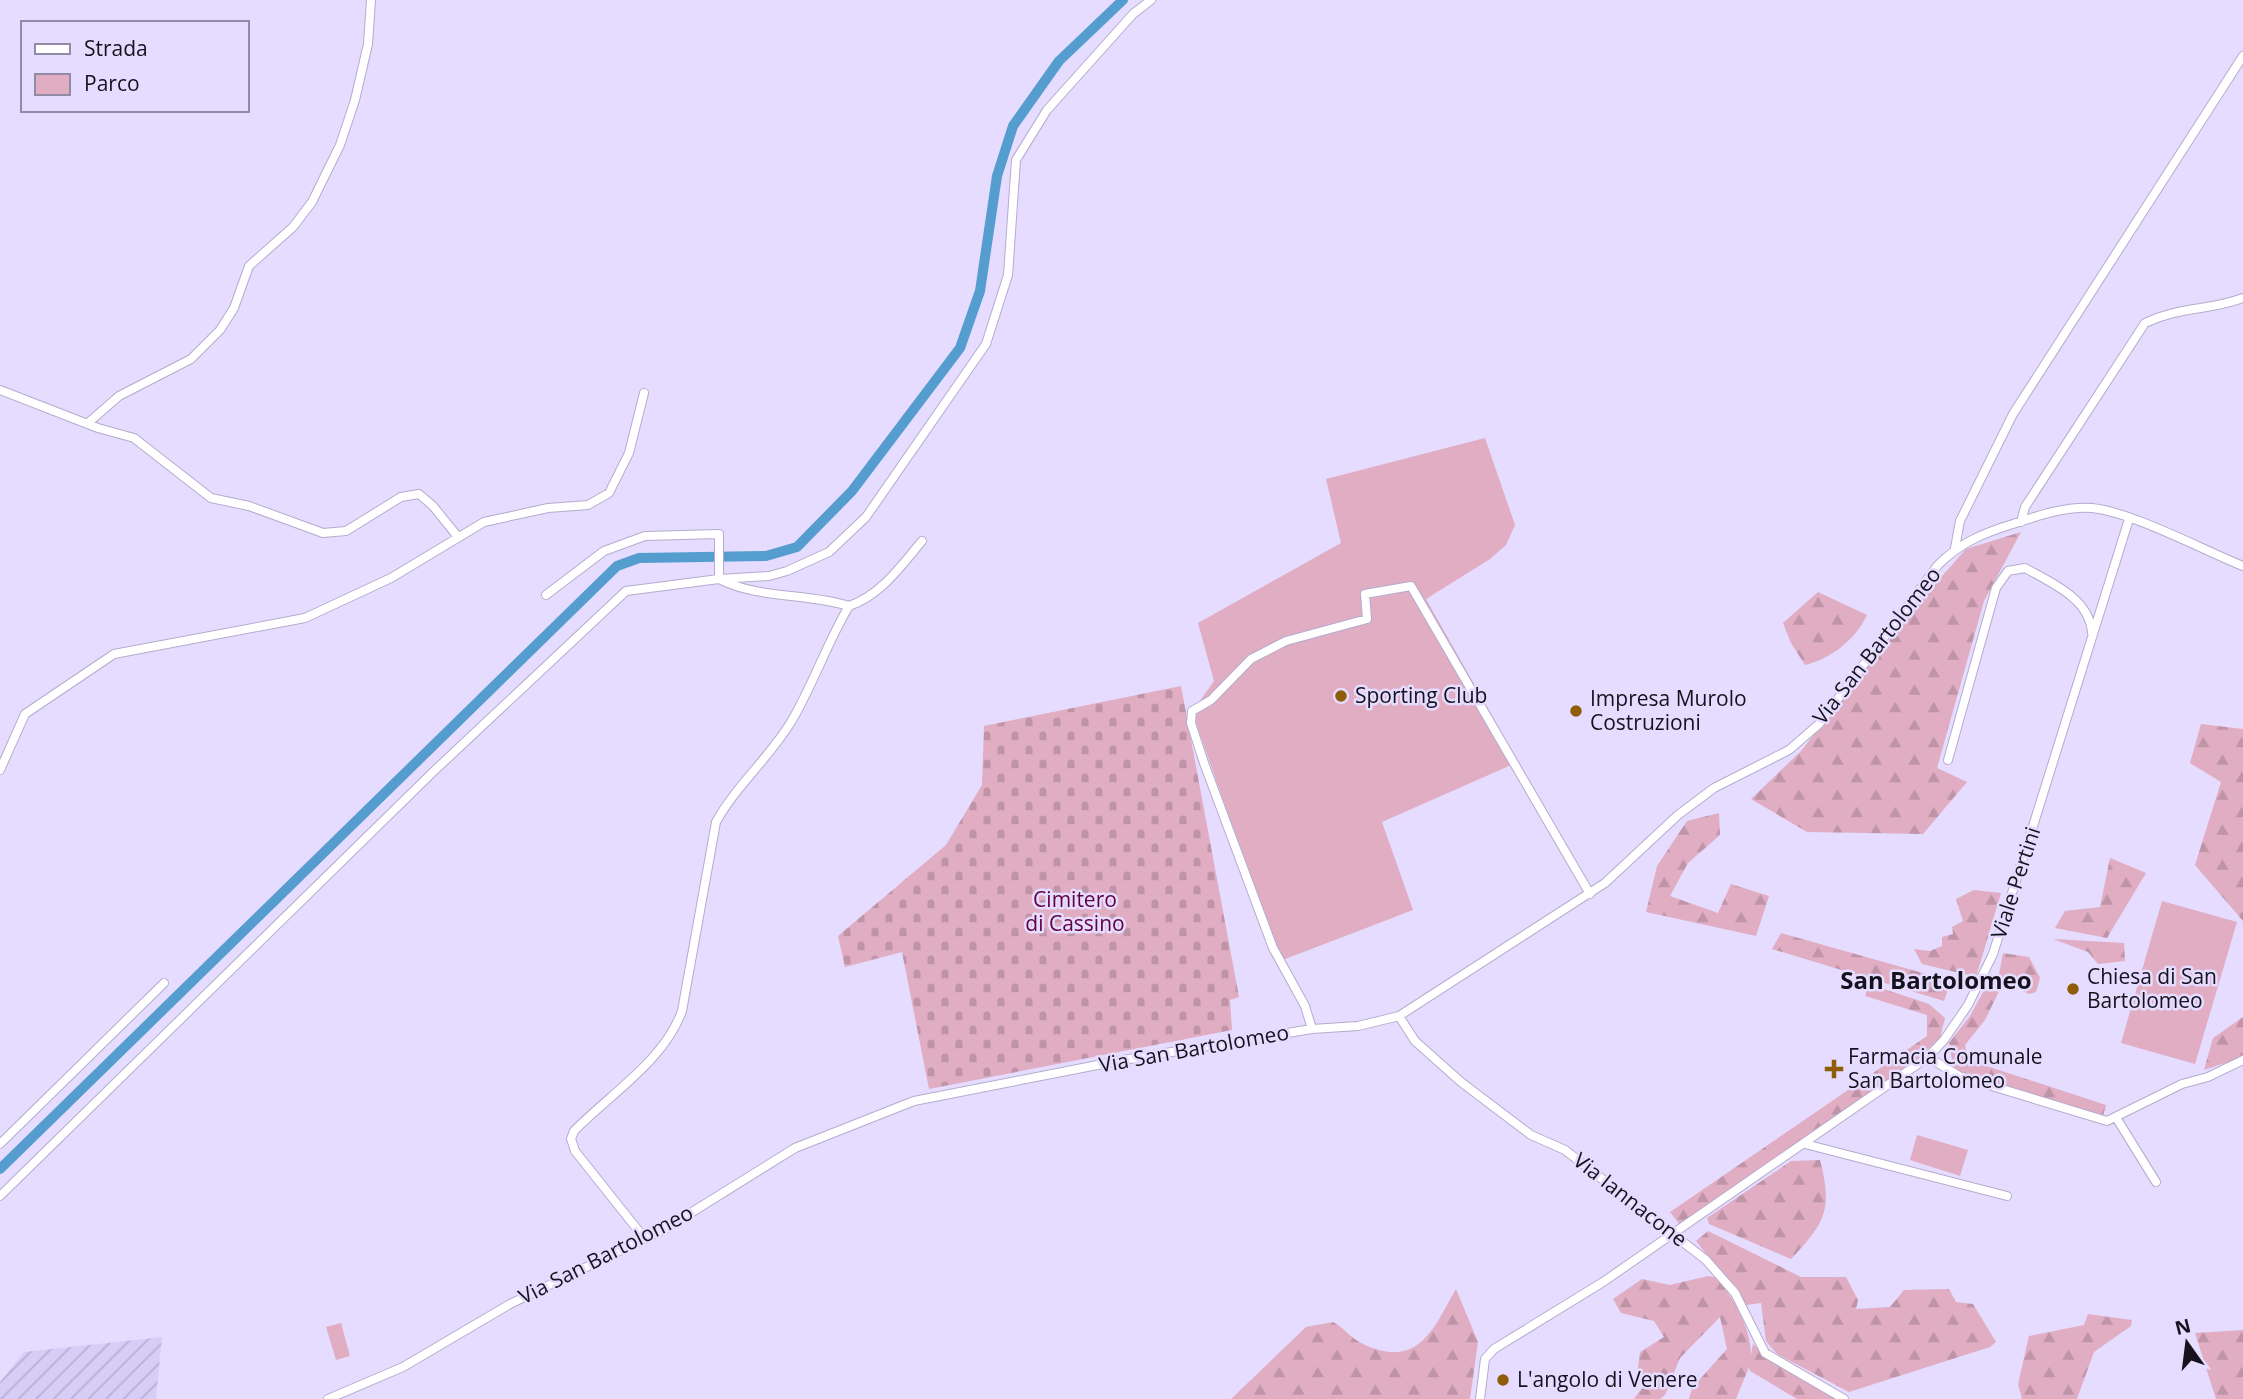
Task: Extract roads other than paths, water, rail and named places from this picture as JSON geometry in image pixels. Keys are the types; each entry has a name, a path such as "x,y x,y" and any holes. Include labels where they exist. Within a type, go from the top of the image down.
{"street":[{"path":"89,423 119,396 191,359 220,330 234,308 249,266 293,227 312,202 340,145 355,100 368,44 371,0"},
{"path":"0,1196 423,781 626,591 719,579 769,576 804,565 829,552 866,517 986,344 1008,275 1016,160 1047,110 1133,14 1151,0"},
{"path":"1955,548 1960,521 2013,414 2243,56"},
{"path":"2021,522 2025,507 2145,323 2169,311 2219,305 2243,298"},
{"path":"0,390 144,444 203,494 249,506 323,533 346,531 401,497 413,493 424,497 458,537"},
{"path":"0,770 25,715 114,654 305,618 390,578 491,519 528,515 548,508 588,505 609,493 629,453 644,393"},
{"path":"1955,548 1978,536 2021,522 2075,509 2092,509 2129,519 2243,566"},
{"name":"Viale Pertini","path":"1480,1399 1484,1363 1494,1349 1563,1308 1805,1143 1927,1057 1944,1040 1968,1006 1993,954 2129,519"},
{"path":"546,595 604,551 645,536 719,534 719,579"},
{"path":"719,579 736,588 830,600 849,606 861,602 890,579 922,541"},
{"name":"Via San Bartolomeo","path":"328,1399 403,1367 510,1304 645,1239 794,1148 914,1101 1123,1060 1312,1029 1358,1026 1399,1016 1590,894 1714,788 1789,750 1819,724 1938,565 1955,548"},
{"path":"1948,760 1997,588 2008,571 2025,568 2075,599 2091,620 2093,640"},
{"path":"1312,1029 1305,1006 1273,948 1204,763 1191,723 1192,712 1212,700 1251,659 1286,640 1367,619 1365,594 1410,586 1590,894"},
{"path":"645,1239 575,1152 571,1139 574,1131 641,1068 674,1031 682,1011 716,822 728,802 770,754 792,720 828,642 849,606"},
{"path":"0,1144 164,982"},
{"name":"Via Iannacone","path":"1399,1016 1415,1041 1437,1063 1531,1135 1565,1150 1601,1176 1637,1210 1672,1233 1725,1279 1765,1353 1844,1399"},
{"path":"1927,1057 1959,1076 2107,1121 2117,1119 2182,1084 2219,1073 2243,1060"},
{"path":"2117,1119 2156,1182"},
{"path":"1805,1143 2007,1196"}],"waterway":[{"path":"0,1169 617,566 639,558 766,556 797,547 852,491 960,348 980,291 997,176 1013,126 1059,61 1123,0"}],"place":[{"name":"Sporting Club","path":"1341,696"},
{"name":"Impresa Murolo Costruzioni","path":"1576,711"},
{"name":"Chiesa di San Bartolomeo","path":"2073,989"},
{"name":"Farmacia Comunale San Bartolomeo","path":"1834,1069"},
{"name":"L'angolo di Venere","path":"1503,1380"}],"district":[{"name":"San Bartolomeo","path":"1936,981"}],"park label":[{"name":"Cimitero di Cassino","path":"1075,912"}]}
